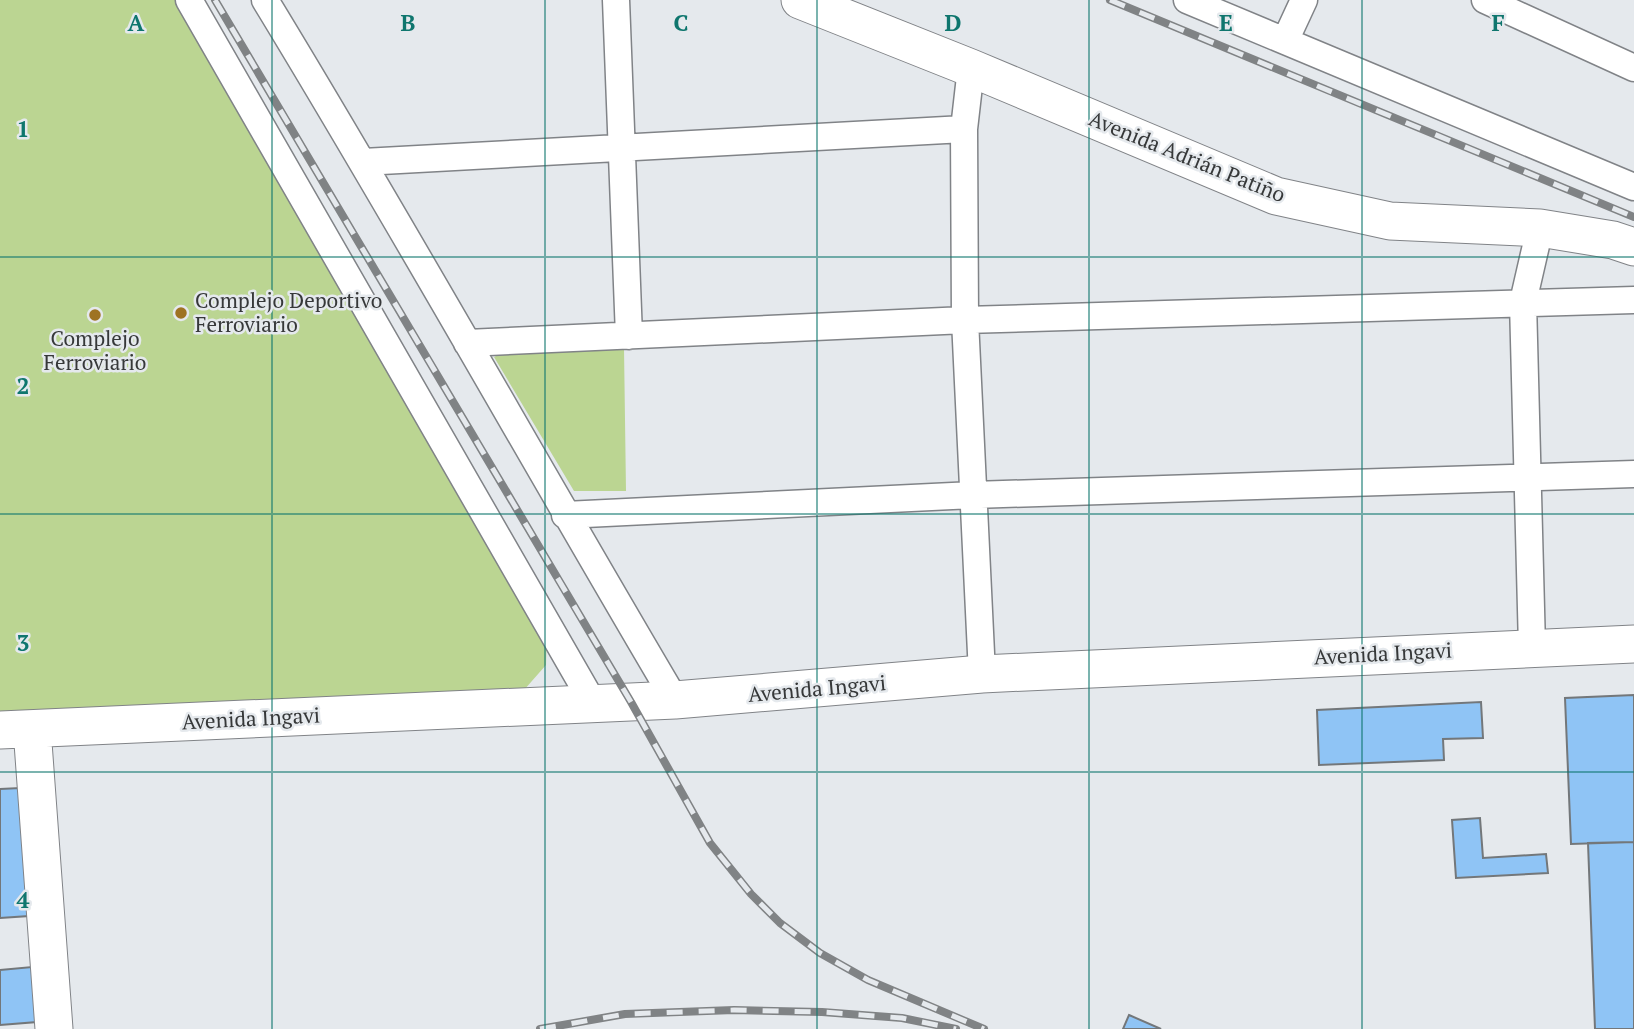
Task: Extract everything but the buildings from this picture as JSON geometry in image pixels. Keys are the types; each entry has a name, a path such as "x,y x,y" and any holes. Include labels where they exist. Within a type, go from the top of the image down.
{"street":[{"path":"189,0 593,703"},
{"path":"265,0 363,162 565,515 676,700"},
{"path":"616,0 629,336"},
{"name":"Avenida Adrián Patiño","path":"800,0 971,68 1276,196 1390,221 1541,228 1613,240 1634,247"},
{"path":"1186,0 1634,187"},
{"path":"1285,41 1304,0"},
{"path":"1485,0 1634,68"},
{"path":"971,68 964,129 965,320 982,674"},
{"path":"363,162 964,129"},
{"path":"1532,647 1523,302 1541,228"},
{"path":"467,343 965,320 1634,300"},
{"path":"565,515 973,495 1634,474"},
{"name":"Avenida Ingavi","path":"16,730 676,700 982,674 1634,643"},
{"path":"16,730 54,1029"}],"green space":[{"name":"Complejo Deportivo Ferroviario","path":"0,0 176,0 547,626 546,665 524,690 0,713"},
{"path":"624,348 626,491 574,491 494,357 511,349"}],"railway":[{"path":"215,0 631,702 710,843 751,894 780,923 820,953 868,980 984,1029"},
{"path":"1110,0 1634,217"},
{"path":"540,1029 625,1014 734,1010 822,1012 902,1018 956,1029"}],"place":[{"name":"Complejo Deportivo Ferroviario","path":"181,313"},
{"name":"Complejo Ferroviario","path":"95,315"}]}
